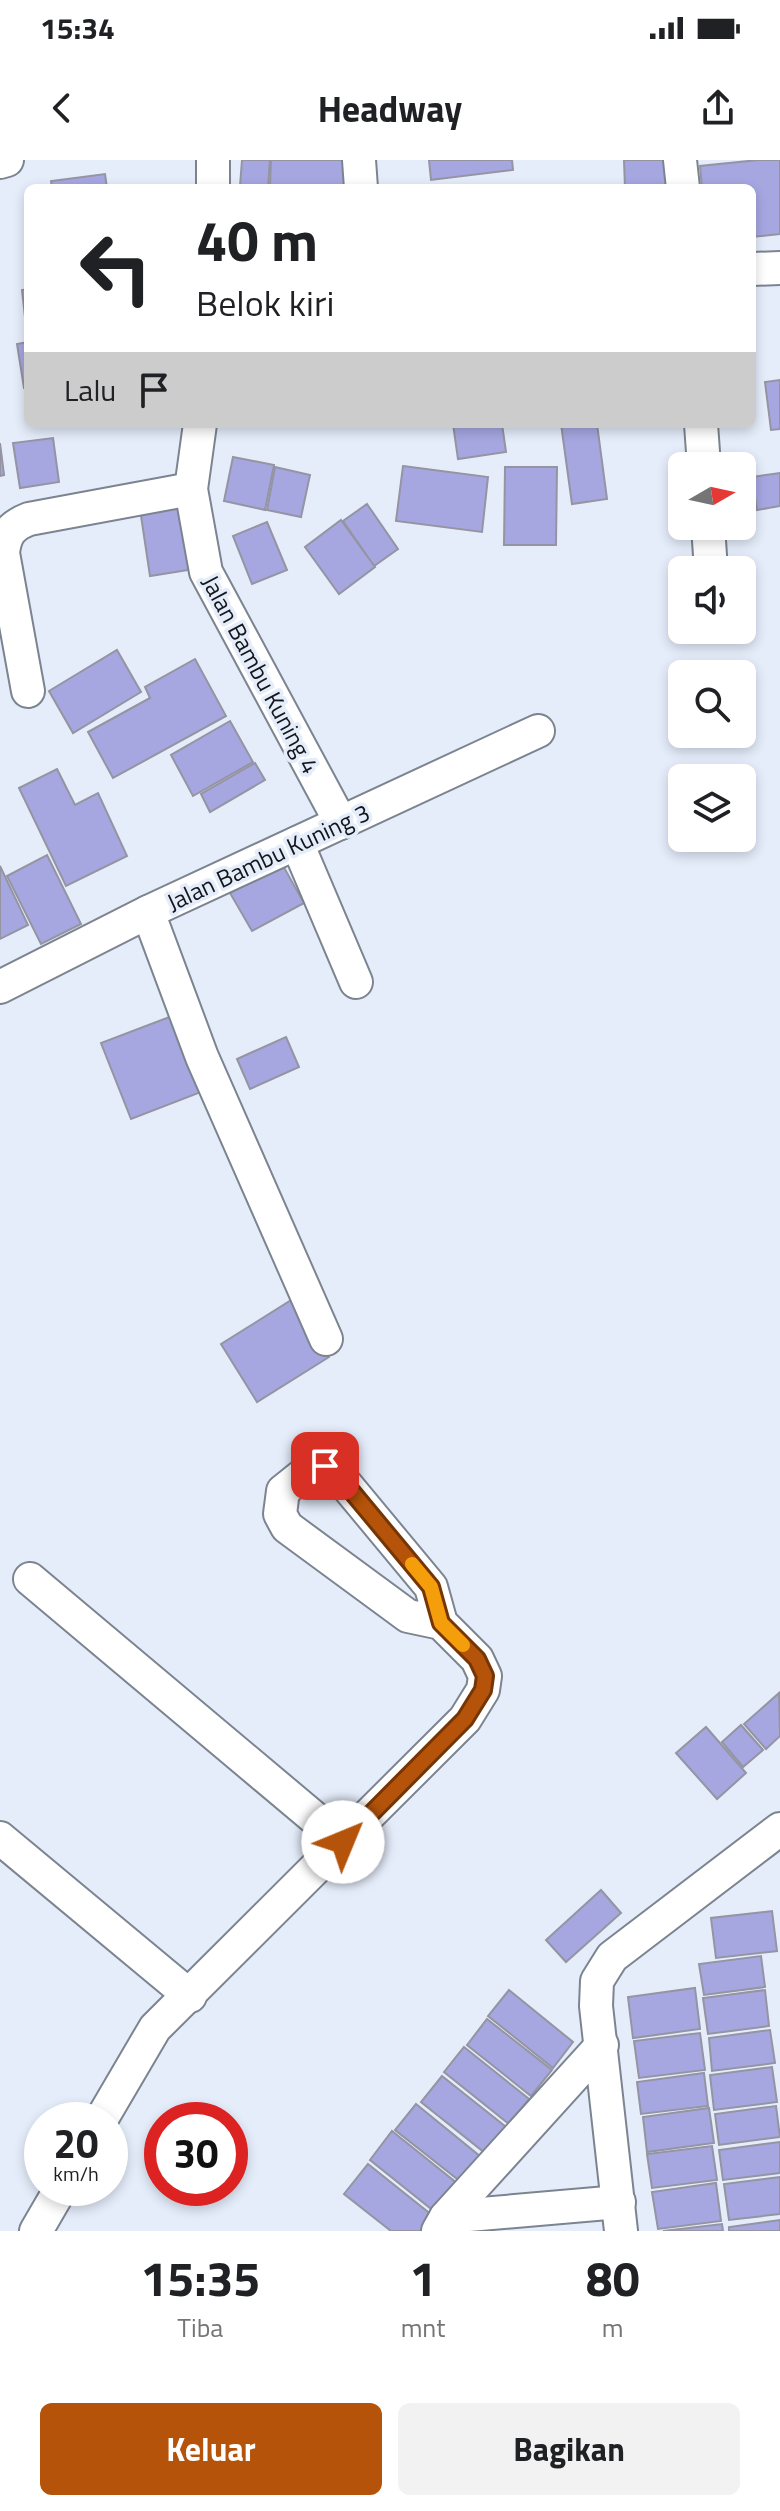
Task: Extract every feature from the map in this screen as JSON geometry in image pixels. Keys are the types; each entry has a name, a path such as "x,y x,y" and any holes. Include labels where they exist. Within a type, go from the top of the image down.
{"street":[{"path":"0,162 7,160"},
{"path":"213,160 213,184"},
{"path":"359,160 361,184"},
{"path":"680,160 683,184"},
{"path":"756,269 780,268"},
{"name":"Jalan Bambu Kuning 4","path":"199,428 191,489 206,572 341,823"},
{"path":"701,428 703,452"},
{"path":"28,691 3,553 5,537 10,530 29,519 191,489"},
{"name":"Jalan Bambu Kuning 3","path":"0,987 148,912 538,731"},
{"path":"297,843 356,982"},
{"path":"148,912 202,1057 326,1339"},
{"path":"112,2102 155,2028 479,1702 485,1676 477,1659 441,1623 431,1587 333,1469 313,1467 283,1491 280,1514 287,1527 408,1616 441,1623"},
{"path":"30,1579 343,1842"},
{"path":"442,2224 620,2217 596,2006 597,1981 612,1957 780,1829"},
{"path":"0,1838 190,1996"},
{"path":"442,2224 602,2045"},
{"path":"36,2231 51,2206"}],"building":[{"path":"242,160 270,160 268,184 240,184"},
{"path":"271,160 352,160 351,184 270,184"},
{"path":"429,160 512,160 513,170 431,180"},
{"path":"624,160 678,160 680,184 625,184"},
{"path":"780,160 780,234 756,237 756,184 702,184 700,166"},
{"path":"105,174 106,184 51,184 51,181"},
{"path":"24,343 24,388 17,344"},
{"path":"780,380 780,429 771,430 765,382"},
{"path":"454,428 503,428 506,452 458,459"},
{"path":"562,428 598,428 607,499 572,504"},
{"path":"53,438 59,482 20,488 13,443"},
{"path":"0,443 4,475 0,476"},
{"path":"233,457 274,465 265,510 224,501"},
{"path":"403,466 488,477 482,532 396,521"},
{"path":"275,467 310,475 301,517 267,510"},
{"path":"505,467 557,467 556,545 504,545"},
{"path":"780,473 780,506 757,510 756,476"},
{"path":"189,503 201,568 150,576 140,509"},
{"path":"367,504 398,549 374,566 343,521"},
{"path":"341,520 375,567 339,594 305,547"},
{"path":"267,522 287,570 252,584 233,536"},
{"path":"117,650 141,692 73,733 49,691"},
{"path":"195,659 226,716 113,778 88,732 150,698 145,687"},
{"path":"230,721 253,762 193,796 171,755"},
{"path":"255,763 265,780 210,812 201,794"},
{"path":"57,769 75,805 98,793 127,856 66,886 19,788"},
{"path":"47,855 81,924 41,944 7,876"},
{"path":"282,864 304,903 252,931 230,893"},
{"path":"0,866 28,925 0,939"},
{"path":"172,1016 201,1092 131,1119 101,1043"},
{"path":"286,1037 299,1067 250,1089 237,1059"},
{"path":"293,1299 329,1357 257,1402 221,1344"},
{"path":"779,1693 780,1736 766,1749 744,1724"},
{"path":"741,1725 763,1750 743,1767 722,1742"},
{"path":"706,1727 746,1773 717,1799 676,1753"},
{"path":"601,1890 621,1913 566,1962 546,1940"},
{"path":"772,1911 777,1951 716,1958 711,1918"},
{"path":"761,1956 765,1987 704,1995 699,1964"},
{"path":"695,1988 700,2029 633,2038 628,1997"},
{"path":"509,1990 573,2042 553,2068 488,2016"},
{"path":"765,1990 769,2026 708,2034 703,1998"},
{"path":"487,2019 552,2070 531,2096 467,2045"},
{"path":"770,2030 775,2063 712,2071 709,2038"},
{"path":"700,2033 705,2070 639,2078 634,2041"},
{"path":"464,2047 529,2099 509,2124 444,2072"},
{"path":"772,2067 777,2102 714,2110 710,2075"},
{"path":"704,2073 708,2106 641,2114 637,2082"},
{"path":"442,2076 506,2127 485,2153 421,2102"},
{"path":"416,2104 481,2157 461,2182 395,2130"},
{"path":"776,2106 780,2137 719,2145 715,2114"},
{"path":"709,2108 714,2143 647,2152 643,2117"},
{"path":"392,2131 458,2184 435,2212 370,2160"},
{"path":"780,2142 780,2173 723,2180 719,2150"},
{"path":"712,2146 717,2180 652,2188 647,2154"},
{"path":"368,2164 433,2216 421,2231 391,2231 344,2194"},
{"path":"780,2177 780,2214 729,2220 724,2184"},
{"path":"716,2183 721,2221 658,2229 652,2192"},
{"path":"780,2220 780,2231 729,2231 729,2227"},
{"path":"722,2224 723,2231 663,2231"}],"slow traffic":[{"path":"412,1564 431,1587 441,1623 463,1645"}],"route":[{"path":"325,1466 333,1469 431,1587 441,1623 477,1659 485,1676 479,1702 465,1719 343,1842"}]}
